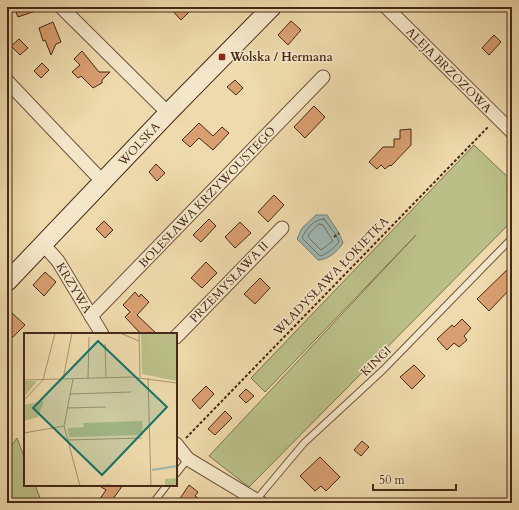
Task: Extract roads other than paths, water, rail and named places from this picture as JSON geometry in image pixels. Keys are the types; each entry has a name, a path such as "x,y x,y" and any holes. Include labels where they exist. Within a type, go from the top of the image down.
{"street":[{"path":"61,7 168,113"},
{"name":"WOLSKA","path":"7,281 272,7"},
{"name":"ALEJA BRZOZOWA","path":"386,7 512,132"},
{"name":"BOLESŁAWA KRZYWOUSTEGO","path":"91,316 323,77"},
{"path":"7,81 103,182"},
{"name":"PRZEMYSŁAWA II","path":"177,336 282,228"},
{"name":"KRZYWA","path":"43,244 58,261 101,333"},
{"path":"177,445 188,459 258,501"}],"lane":[{"name":"KINGI","path":"258,501 304,443 383,370 512,238"},
{"path":"177,473 188,459"},
{"path":"153,503 166,486"}],"water":[{"path":"316,215 327,215 339,233 343,243 332,254 322,260 318,260 297,239 302,228"}],"place":[{"name":"Wolska / Hermana","path":"222,57"}]}
